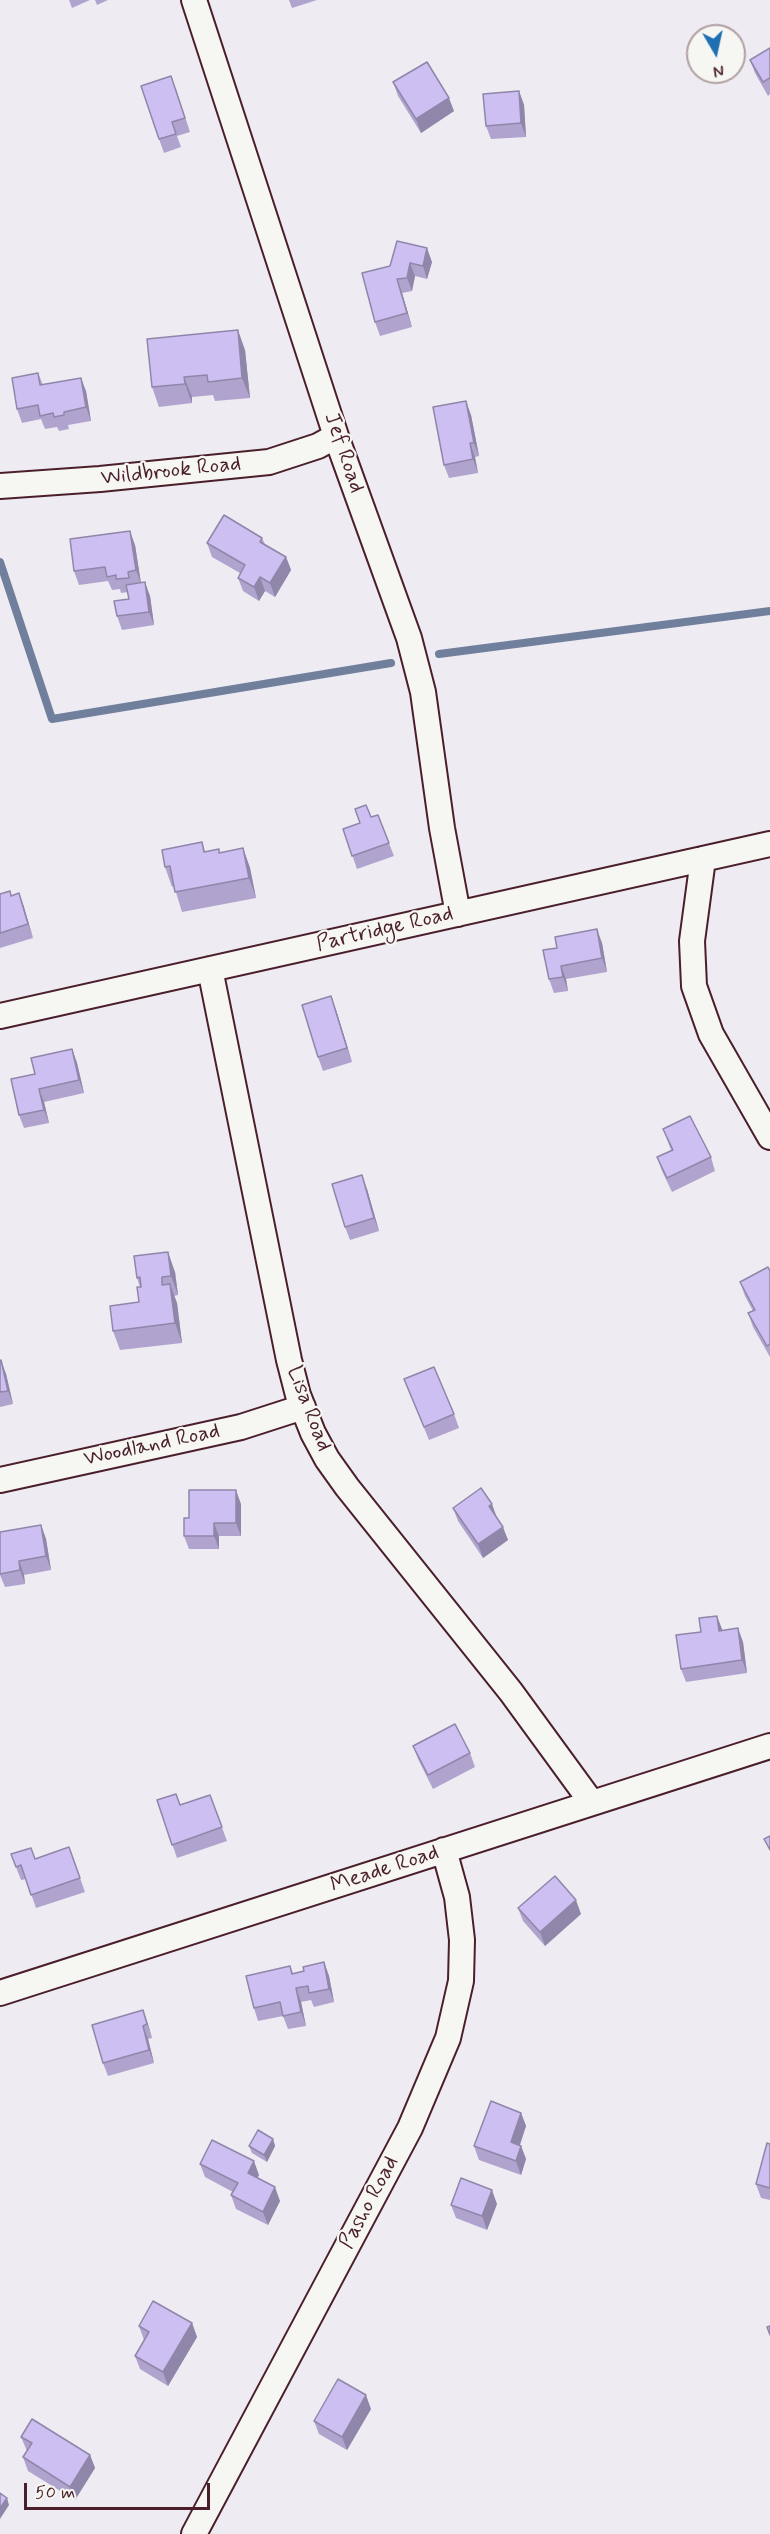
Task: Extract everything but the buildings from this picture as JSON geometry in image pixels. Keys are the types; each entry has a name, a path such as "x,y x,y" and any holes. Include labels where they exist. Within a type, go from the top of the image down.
{"street":[{"name":"Jef Road","path":"194,0 336,436 409,638 423,692 442,828 458,914"},
{"name":"Wildbrook Road","path":"0,486 100,479 269,462 318,446 336,436"},
{"name":"Partridge Road","path":"0,1016 770,844"},
{"path":"703,859 692,941 694,986 711,1034 770,1137"},
{"name":"Lisa Road","path":"210,969 289,1360 313,1433 327,1459 512,1692 592,1803"},
{"name":"Woodland Road","path":"0,1480 241,1427 303,1407"},
{"name":"Meade Road","path":"0,1994 770,1746"},
{"name":"Pasho Road","path":"194,2534 410,2128 448,2038 461,1981 462,1940 457,1897 444,1850"}],"waterway":[{"path":"0,562 52,719 391,663"},
{"path":"439,654 770,611"}]}
